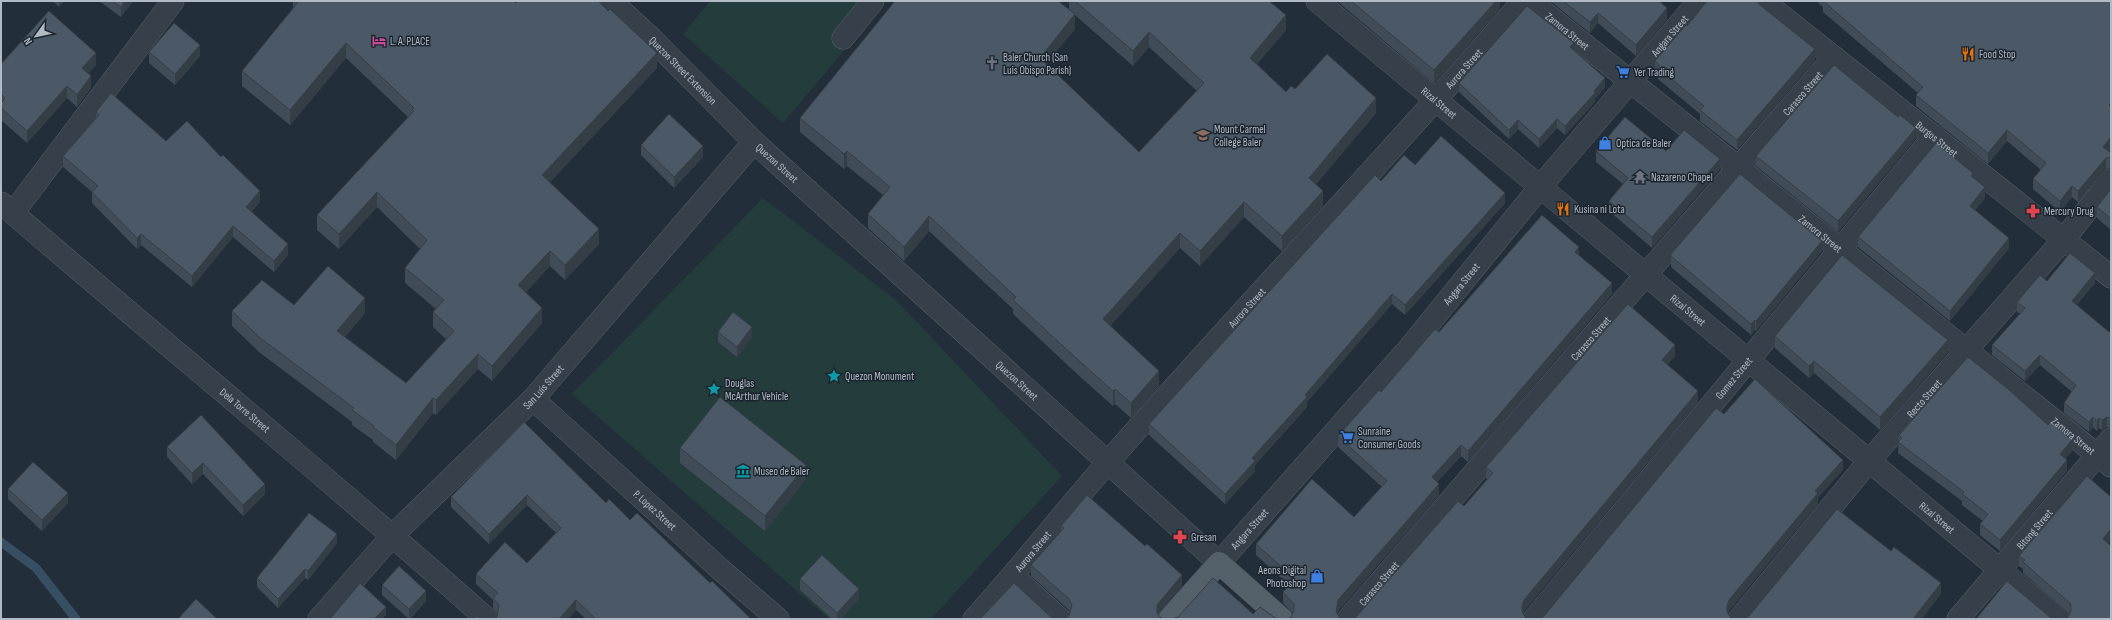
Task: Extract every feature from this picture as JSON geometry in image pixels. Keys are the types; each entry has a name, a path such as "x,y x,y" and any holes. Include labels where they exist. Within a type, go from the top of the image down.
{"main road":[{"path":"1169,619 1219,563"},
{"name":"Quezon Street","path":"1219,563 1282,619"}],"street":[{"path":"7,208 173,1"},
{"name":"Quezon Street Extension","path":"611,1 652,39 754,142"},
{"path":"843,38 873,1"},
{"name":"Rizal Street","path":"1317,1 2059,619"},
{"name":"Aurora Street","path":"974,619 1014,576 1108,462 1437,100 1523,1"},
{"name":"Zamora Street","path":"1530,1 1966,349 2106,453"},
{"name":"Angara Street","path":"1219,563 1410,347 1540,187 1632,82 1699,1"},
{"name":"Burgos Street","path":"1763,1 2111,277"},
{"name":"Carasco Street","path":"1348,619 1834,57"},
{"name":"Gomez Street","path":"1534,619 1934,136"},
{"name":"San Luis Street","path":"319,619 393,535 533,398 754,142"},
{"name":"Quezon Street","path":"754,142 1219,563"},
{"name":"Recto Street","path":"1739,619 1869,461 1966,349 2064,240 2111,180"},
{"name":"Dela Torre Street","path":"7,208 160,340 393,535 487,619"},
{"name":"P. Lopez Street","path":"533,398 720,569 778,619"},
{"name":"Bitong Street","path":"1958,619 2000,570 2106,453"},
{"path":"1014,576 1060,619"}],"green space":[{"path":"710,1 886,1 783,123 683,34"},
{"path":"763,198 896,300 1062,476 931,619 829,619 572,394"}],"building":[{"path":"112,1 125,1 121,7"},
{"path":"299,1 513,1 516,3 518,1 598,1 608,11 610,9 657,53 542,175 599,229 565,265 550,251 518,285 542,308 492,366 478,354 436,400 433,398 396,445 352,410 354,408 259,337 232,311 262,280 294,305 328,266 365,298 337,331 406,383 454,331 433,312 444,300 405,268 427,240 377,192 339,234 317,215 414,111 412,109 414,108 346,43 290,110 242,71"},
{"path":"895,1 1058,1 1075,14 1040,58 1139,152 1204,83 1149,32 1133,51 1075,1 1269,1 1286,15 1250,58 1286,92 1291,86 1295,89 1327,54 1376,98 1309,178 1323,191 1282,236 1244,202 1200,251 1180,233 1103,319 1159,371 1131,403 1115,389 1113,391 1013,300 1016,297 929,216 904,247 868,214 890,187 847,151 844,154 800,118"},
{"path":"1351,1 1496,1 1434,70"},
{"path":"1563,1 1659,1 1667,8 1636,45 1598,13 1590,22"},
{"path":"1707,1 1757,1 1815,49 1737,140 1700,110 1704,106 1658,68 1660,66 1655,61 1686,25 1687,26"},
{"path":"1823,1 2111,1 2111,103 2109,105 2111,107 2111,137 2103,147 2111,153 2111,157 2106,158 2078,191 2072,186 2060,201 2033,179 2046,163 2007,130 1988,153 1916,95 1923,87"},
{"path":"1527,6 1574,43 1570,47 1605,78 1594,91 1595,93 1565,126 1557,119 1539,139 1518,120 1509,130 1459,83"},
{"path":"49,11 96,53 82,68 91,76 77,95 67,86 27,131 1,108 1,103 5,98 1,94 1,64"},
{"path":"174,23 200,45 175,74 149,52"},
{"path":"1834,65 1898,117 1900,115 1916,128 1838,221 1756,156"},
{"path":"111,93 166,141 187,121 221,157 223,155 260,191 246,207 288,244 274,261 233,226 192,276 141,234 137,238 92,192 98,186 63,156 99,115 96,112"},
{"path":"669,114 703,146 674,177 641,145"},
{"path":"1625,117 1666,151 1684,130 1720,159 1652,237 1609,201 1628,178 1596,151"},
{"path":"1441,136 1505,193 1405,305 1392,294 1305,395 1307,397 1252,458 1255,461 1225,494 1149,424 1375,175 1381,181 1404,155 1415,165"},
{"path":"1936,143 1973,173 1971,176 1985,187 1970,206 2009,238 1950,311 1858,237"},
{"path":"1740,174 1822,241 1756,321 1755,320 1751,324 1671,256 1671,254"},
{"path":"2111,189 2111,219 2097,207"},
{"path":"1542,215 1579,247 1575,252 1612,283 1468,451 1461,445 1432,477 1439,484 1338,600 1336,612 1340,618 1346,619 1288,619 1291,617 1294,610 1294,604 1283,592 1295,579 1256,544 1312,479 1354,517 1387,481 1338,436 1379,390 1381,392 1435,329 1439,332"},
{"path":"2070,253 2095,273 2072,301 2109,332 2111,330 2111,418 2107,417 2102,420 2099,418 2097,421 2093,417 2089,422 2064,403 2076,385 2040,355 2025,371 1992,345 2025,308 2017,302 2040,275 2047,281"},
{"path":"1842,255 1948,340 1880,417 1814,361 1809,366 1775,336"},
{"path":"1628,304 1675,345 1662,360 1698,391 1524,600 1522,612 1526,618 1532,619 1354,619 1458,501 1464,506 1493,473 1486,467"},
{"path":"733,312 752,327 737,347 718,332"},
{"path":"1968,357 2008,389 2048,425 2050,422 2072,440 2060,454 2067,460 2000,540 1980,524 1988,514 1962,494 1964,492 1898,442 1902,438 1899,435"},
{"path":"1755,379 1843,460 1815,491 1818,493 1729,600 1727,612 1733,619 1540,619 1716,408 1724,414"},
{"name":"Museo de Baler","path":"720,397 806,465 765,516 680,448"},
{"path":"201,415 265,484 243,505 203,463 192,473 167,447"},
{"path":"524,422 606,503 609,499 630,520 637,513 710,583 712,581 751,619 596,619 576,600 559,619 494,619 497,617 499,605 493,598 498,593 476,574 505,542 527,563 561,528 527,495 489,534 451,497"},
{"path":"33,462 68,493 42,520 8,489"},
{"path":"2087,476 2111,497 2111,529 2103,539 2111,546 2111,619 2065,619 2071,611 2071,604 2023,562 2025,560 2019,556"},
{"path":"1087,495 1145,546 1147,544 1182,575 1157,605 1157,613 1164,619 1065,619 1069,616 1072,605 1069,599 1031,565 1064,528 1061,526"},
{"path":"1837,509 1891,551 1894,547 1941,583 1913,619 1745,619 1749,616"},
{"path":"309,513 337,534 308,571 305,569 278,599 257,578"},
{"path":"822,555 859,589 837,613 800,579"},
{"path":"399,566 426,591 409,609 382,585"},
{"path":"1213,578 1253,614 1260,607 1277,619 1172,619 1178,617"},
{"path":"2007,581 2051,618 2054,619 1976,619"},
{"path":"360,583 386,607 374,619 330,619"},
{"path":"1014,583 1052,618 1058,619 980,619"},
{"path":"196,599 216,618 215,619 178,619"},
{"path":"477,616 481,619 474,619"}],"waterway":[{"path":"1,542 36,568 76,619"}],"place":[{"name":"L. A. PLACE","path":"379,41"},
{"name":"Food Stop","path":"1968,54"},
{"name":"Baler Church (San Luis Obispo Parish)","path":"992,63"},
{"name":"Yer Trading","path":"1623,72"},
{"name":"Mount Carmel College Baler","path":"1203,135"},
{"name":"Optica de Baler","path":"1605,143"},
{"name":"Nazareno Chapel","path":"1640,177"},
{"name":"Kusina ni Lota","path":"1563,209"},
{"name":"Mercury Drug","path":"2033,211"},
{"name":"Quezon Monument","path":"834,376"},
{"name":"Douglas McArthur Vehicle","path":"714,389"},
{"name":"Sunraine Consumer Goods","path":"1347,437"},
{"name":"Museo de Baler","path":"743,471"},
{"name":"Gresan","path":"1180,537"},
{"name":"Aeons Digital Photoshop","path":"1317,576"}]}
